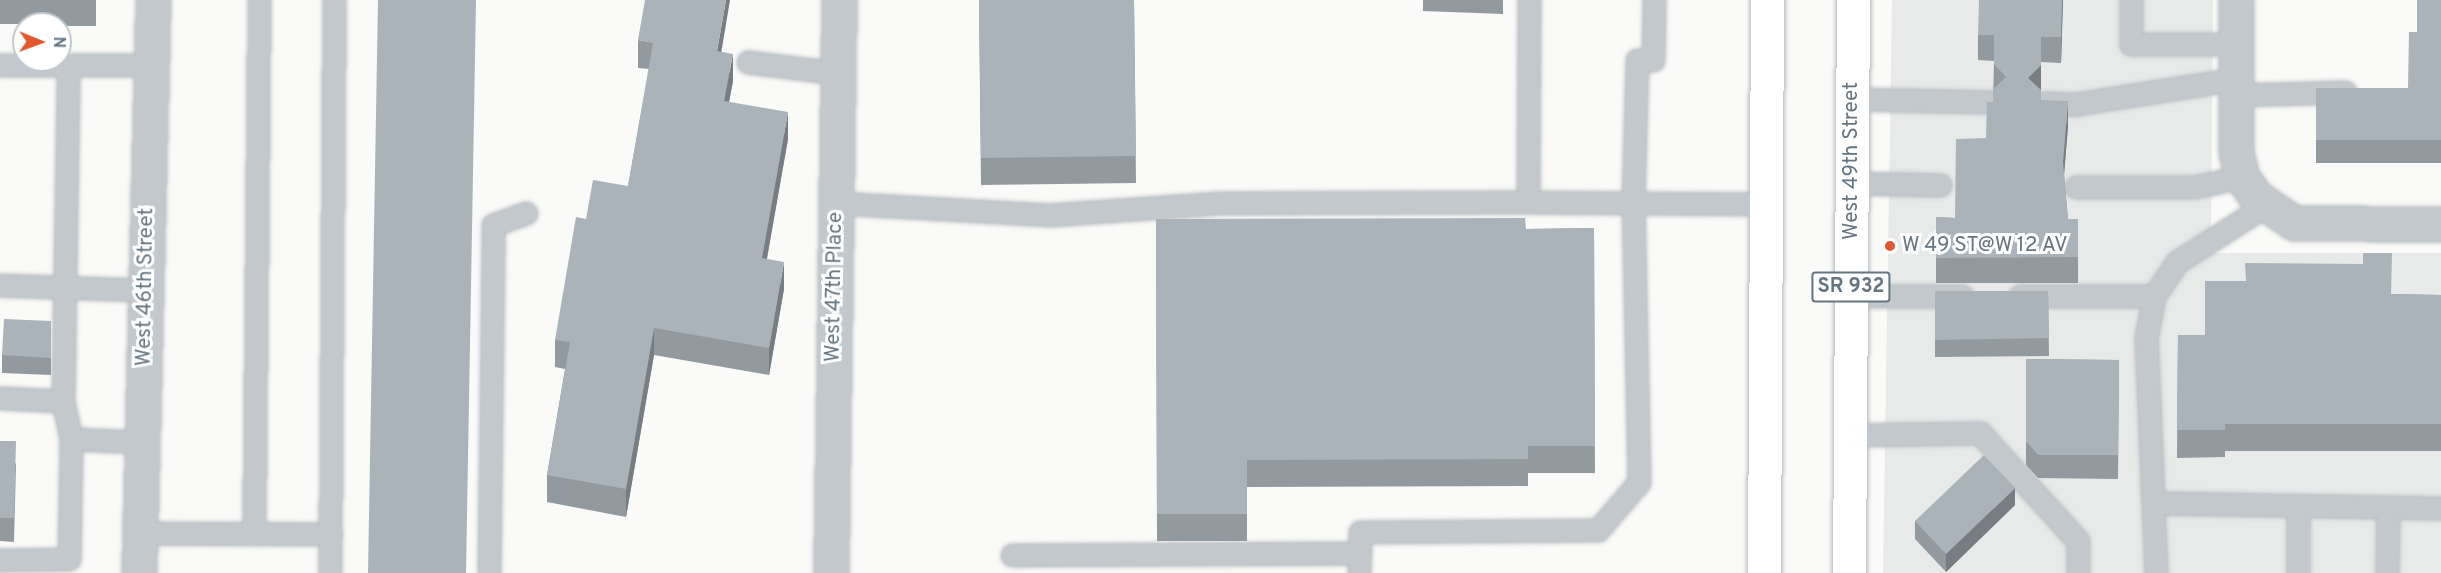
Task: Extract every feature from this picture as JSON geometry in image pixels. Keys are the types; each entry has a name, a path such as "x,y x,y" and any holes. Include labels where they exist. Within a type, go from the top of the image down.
{"main road":[{"path":"1764,573 1767,0"},
{"name":"West 49th Street","path":"1849,573 1853,0"}],"street":[{"name":"West 46th Street","path":"140,573 153,0"},
{"name":"West 47th Place","path":"831,573 839,0"},
{"path":"2236,0 2235,87 2242,177 2265,206 2304,224 2441,224"}],"lane":[{"path":"254,533 259,0"},
{"path":"330,573 334,0"},
{"path":"1528,202 1529,0"},
{"path":"1012,555 1360,563 1360,532 1598,530 1639,482 1633,203 1637,60 1653,60 1654,0"},
{"path":"2132,0 2131,44 2236,44"},
{"path":"748,62 838,73"},
{"path":"72,65 152,65"},
{"path":"0,560 69,559 71,439 63,401 68,72"},
{"path":"2041,103 2076,104 2235,87 2364,91"},
{"path":"1852,99 1993,102"},
{"path":"2076,187 2194,187 2242,177"},
{"path":"1852,183 1940,185"},
{"path":"836,203 1049,215 1220,203 1766,204"},
{"path":"2156,573 2156,503 2146,338 2154,296 2177,262 2265,206"},
{"path":"489,573 493,225 526,213"},
{"path":"0,285 146,290"},
{"path":"1851,296 2154,296"},
{"path":"0,398 63,401"},
{"path":"1850,435 1980,433 2078,541 2078,573"},
{"path":"71,439 142,442"},
{"path":"2156,503 2441,508"},
{"path":"2298,506 2298,573"},
{"path":"2387,573 2388,507"},
{"path":"140,533 331,534"}],"shaded area":[{"path":"1892,0 2213,0 2211,253 2441,253 2441,573 1883,573"}],"building":[{"path":"378,0 476,0 466,573 368,573"},
{"path":"645,0 726,0 717,51 733,54 724,101 788,112 762,258 784,262 769,348 654,328 626,489 547,475 570,342 555,340 576,217 586,219 593,180 628,186 653,43 638,40"},
{"path":"979,0 1134,0 1136,156 981,158"},
{"path":"1979,0 2062,0 2061,37 2041,37 2041,65 2028,78 2041,90 2041,100 2068,101 2063,162 2068,219 2078,219 2078,257 1936,258 1936,217 1955,218 1956,139 1986,138 1987,102 1993,102 1993,89 2006,77 1994,64 1994,35 1978,35"},
{"path":"2417,0 2441,0 2441,140 2316,140 2316,88 2408,88 2409,32 2417,32"},
{"path":"1525,218 1526,229 1594,228 1595,446 1528,446 1528,459 1247,460 1247,514 1157,514 1156,219"},
{"path":"2363,253 2392,253 2391,294 2441,295 2441,424 2225,424 2225,430 2177,430 2178,335 2205,335 2205,281 2246,281 2245,263 2363,264"},
{"path":"1935,291 2048,291 2049,338 1935,340"},
{"path":"4,319 51,321 51,358 2,355"},
{"path":"2026,359 2119,360 2118,455 2038,455 2026,441"},
{"path":"0,441 16,441 14,518 0,518"},
{"path":"1984,455 2015,488 1946,554 1915,521"}],"place":[{"name":"W 49 ST@W 12 AV","path":"1890,246"}]}
